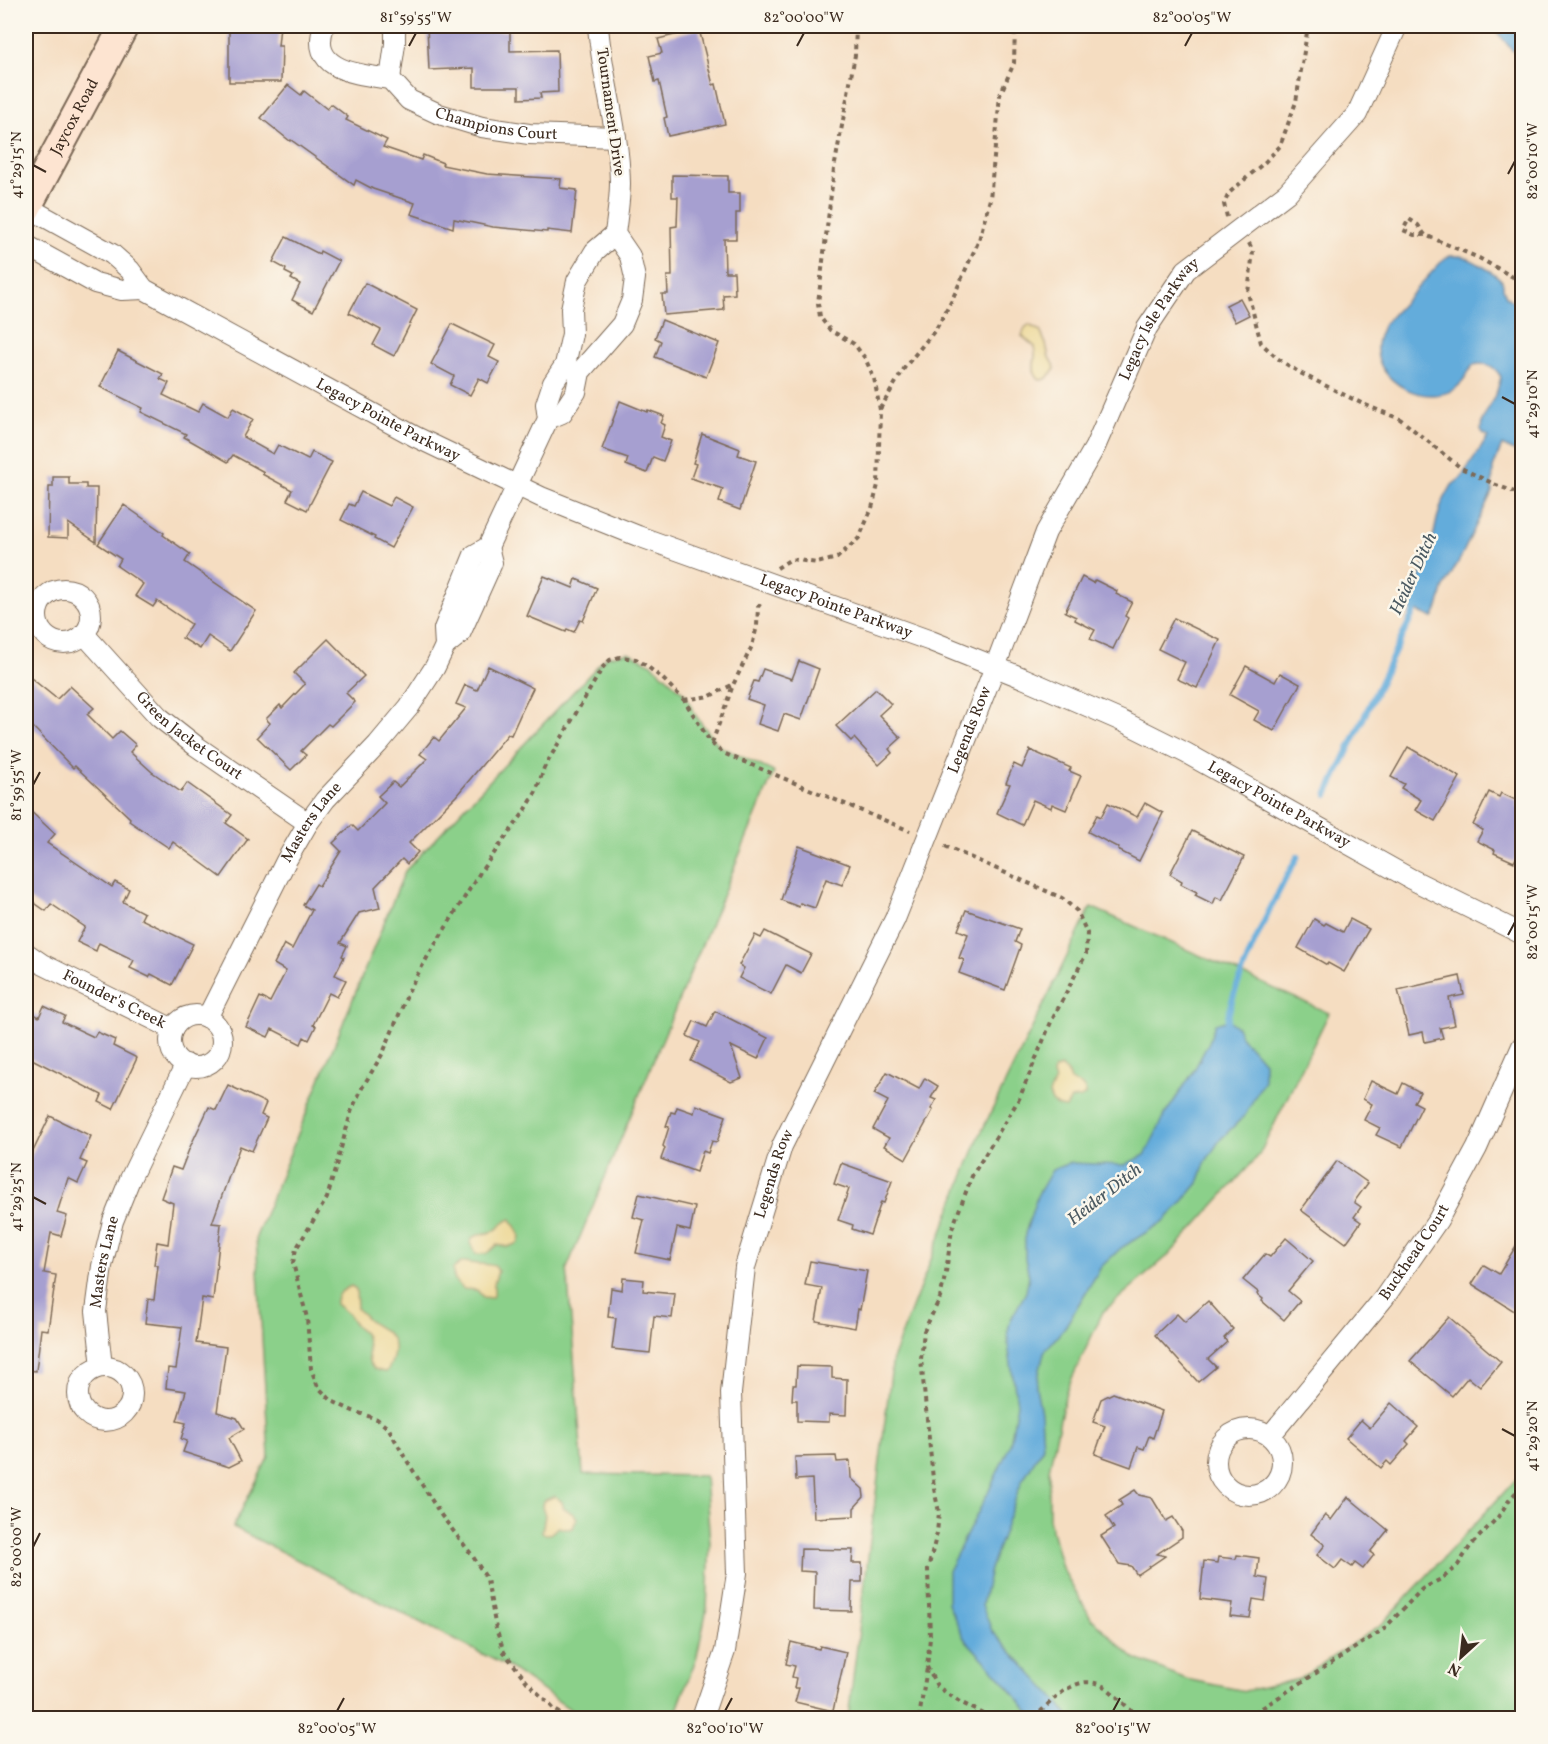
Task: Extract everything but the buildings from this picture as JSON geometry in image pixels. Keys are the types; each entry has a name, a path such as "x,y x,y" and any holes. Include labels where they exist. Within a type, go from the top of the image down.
{"street":[{"name":"Jaycox Road","path":"26,208 124,26"},
{"path":"324,26 320,36 321,50 328,61 358,74 390,79 395,26"},
{"name":"Tournament Drive","path":"598,26 600,50 616,137 620,184 615,234"},
{"name":"Legacy Isle Parkway","path":"995,667 1046,532 1095,447 1147,328 1186,270 1287,192 1357,114 1397,26"},
{"name":"Champions Court","path":"390,79 409,100 439,114 482,127 529,134 616,137"},
{"name":"Legacy Pointe Parkway","path":"26,208 112,254 130,270 144,289 416,437 517,486 638,537 931,641 1124,722 1176,748 1411,879 1522,934"},
{"path":"517,486 548,419 562,413 576,392 572,368 571,309 577,281 595,251 615,234 630,256 635,278 633,300 622,324 572,368"},
{"name":"Legacy Pointe Parkway","path":"26,245 95,283 122,290 144,289"},
{"name":"Masters Lane","path":"207,1018 286,861 308,823 325,800 410,707 445,646 460,634 468,595 492,563 488,547 517,486"},
{"name":"Green Jacket Court","path":"84,634 159,717 196,746 308,823"},
{"name":"Legends Row","path":"702,1719 725,1652 737,1573 731,1393 745,1267 782,1146 895,919 995,667"},
{"name":"Founder's Creek","path":"26,952 42,964 173,1029"},
{"path":"192,1015 207,1018 214,1022 222,1039 218,1055 203,1066 195,1067 186,1064 173,1053 171,1037 173,1029 184,1018 192,1015"},
{"name":"Buckhead Court","path":"1270,1436 1384,1298 1438,1220 1478,1148 1522,1046"},
{"name":"Masters Lane","path":"102,1367 96,1311 102,1266 113,1221 130,1179 186,1064"}],"path":[{"path":"711,743 733,685 752,646 757,626 758,607 772,572 791,560 817,563 837,558 859,538 878,485 880,410 874,378 865,358 854,345 830,330 820,317 818,303 834,169 855,55 856,26"},
{"path":"880,410 905,367 936,329 979,240 990,199 1000,95 1014,63 1015,26"},
{"path":"1425,235 1418,225 1409,219 1403,230 1414,235 1425,235 1479,258 1522,282"},
{"path":"1277,358 1300,373 1363,404 1400,419 1461,468 1522,495"},
{"path":"568,1719 555,1710 527,1682 504,1652 496,1629 487,1579 472,1555 441,1515 389,1429 377,1419 352,1411 332,1401 318,1387 311,1369 307,1318 293,1263 296,1249 327,1198 352,1109 383,1053 411,986 481,870 525,811 536,792 544,768 603,667 610,660 620,657 636,659 663,679 684,700 711,743 723,753 927,838 1062,898 1077,911 1086,933 1086,954 1051,1022 1019,1099 972,1176 952,1229 940,1298 924,1331 921,1359 934,1489 939,1512 937,1533 928,1569 930,1638 920,1719"},
{"path":"684,700 710,696 733,685"},
{"path":"1237,1719 1258,1710 1384,1629 1422,1589 1443,1578 1458,1565 1471,1545 1498,1517 1510,1498 1522,1486"},
{"path":"927,1667 937,1686 958,1701 992,1719"},
{"path":"1034,1719 1059,1694 1074,1684 1093,1682 1107,1688 1140,1719"}],"green space":[{"path":"628,652 652,664 685,694 696,716 719,746 774,772 567,1268 583,1474 705,1476 710,1543 707,1608 697,1656 674,1718 583,1718 510,1668 233,1527 269,1456 256,1237 405,871 606,657"},
{"path":"1091,907 1329,1013 1259,1155 1170,1254 1103,1312 1066,1391 1049,1470 1049,1519 1062,1568 1091,1618 1132,1657 1186,1679 1245,1691 1299,1679 1383,1623 1522,1473 1522,1718 848,1718 893,1357 978,1139"}],"sand":[{"path":"1029,325 1040,331 1049,358 1054,364 1055,369 1046,379 1040,380 1037,377 1034,369 1035,347 1022,336"},
{"path":"1060,1067 1067,1071 1070,1081 1081,1085 1085,1090 1085,1095 1071,1099 1066,1108 1054,1104 1049,1094 1055,1080 1054,1070"},
{"path":"511,1219 520,1236 518,1243 508,1247 497,1245 486,1254 476,1254 470,1243 473,1237 494,1231"},
{"path":"466,1262 495,1266 498,1271 494,1284 494,1295 491,1298 483,1297 477,1290 464,1289 457,1283 453,1269"},
{"path":"351,1286 356,1289 357,1309 388,1334 394,1344 394,1354 386,1372 372,1367 368,1358 365,1335 348,1314 336,1304 338,1295"},
{"path":"555,1496 562,1502 564,1509 577,1518 573,1528 558,1527 550,1534 545,1534 542,1532 545,1515 543,1501"}],"water":[{"path":"1492,26 1522,26 1522,62"},
{"path":"1450,256 1464,257 1489,270 1502,281 1503,290 1508,299 1522,303 1522,455 1502,445 1493,468 1492,492 1443,589 1433,618 1402,605 1414,591 1431,548 1442,503 1452,485 1461,478 1488,437 1481,430 1482,421 1497,391 1501,377 1489,365 1473,365 1456,388 1431,395 1418,393 1393,381 1384,371 1377,346 1384,324 1443,260"},
{"path":"1228,1020 1237,1027 1243,1040 1264,1062 1264,1080 1245,1115 1220,1140 1206,1161 1198,1183 1179,1206 1163,1222 1121,1248 1101,1267 1065,1327 1044,1352 1036,1387 1041,1413 1043,1447 1022,1481 990,1569 982,1605 992,1631 1061,1705 1070,1718 1034,1718 964,1638 948,1604 948,1571 1010,1445 1017,1403 1008,1345 1008,1330 1011,1319 1026,1292 1029,1276 1025,1259 1025,1234 1037,1196 1052,1170 1069,1163 1124,1165 1145,1155 1166,1113 1192,1074 1209,1042 1215,1024"}],"waterway":[{"name":"Heider Ditch","path":"1327,795 1418,603"},
{"name":"Heider Ditch","path":"1227,1026 1233,999 1248,958 1268,913 1298,856"}]}
